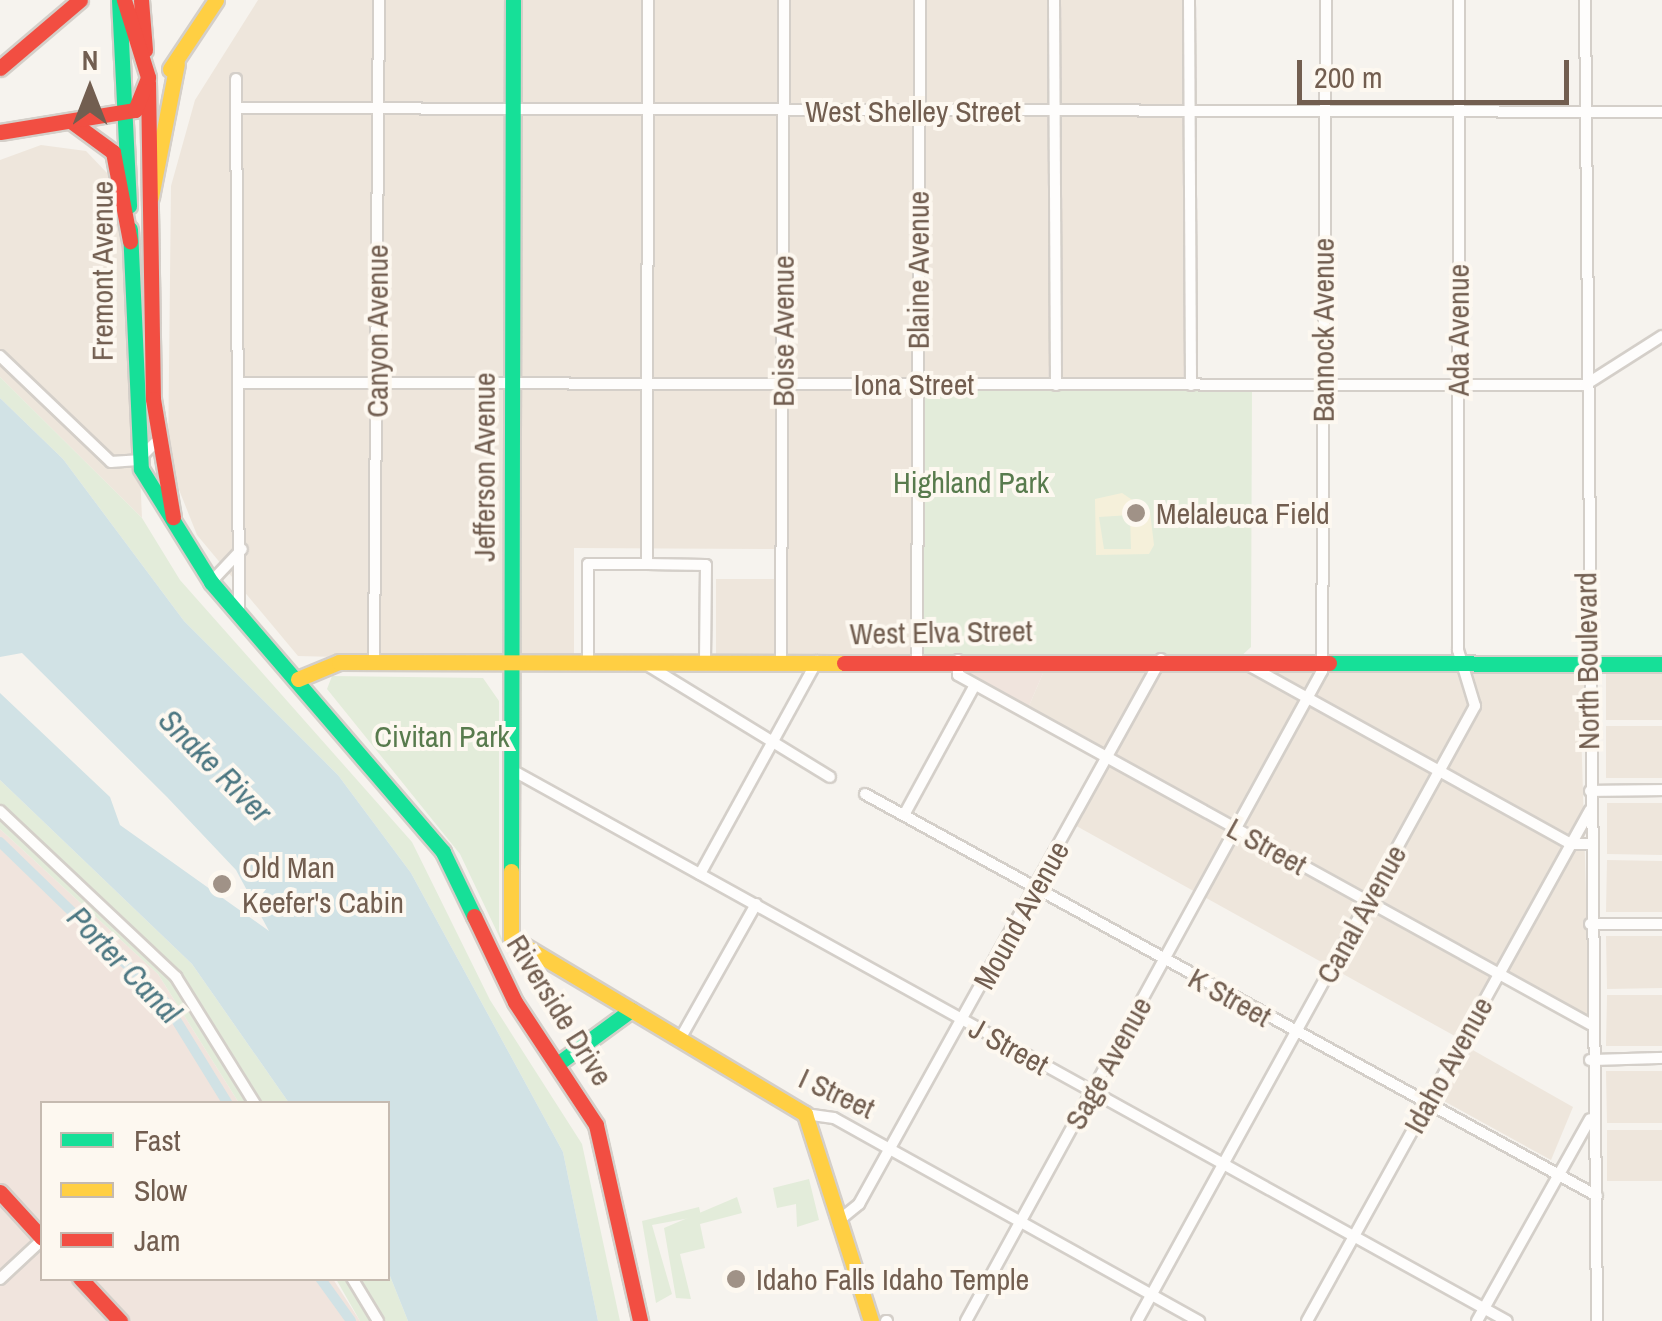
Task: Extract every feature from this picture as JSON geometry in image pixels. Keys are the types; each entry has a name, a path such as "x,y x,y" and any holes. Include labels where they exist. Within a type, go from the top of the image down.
{"main road":[{"path":"0,68 80,0"},
{"path":"0,132 127,114 141,103 148,77 121,0"},
{"name":"Fremont Avenue","path":"121,0 138,460 176,531 212,582 294,673"},
{"name":"Fremont Avenue","path":"137,0 148,77 156,443 176,531"},
{"path":"151,198 177,64 216,0"},
{"name":"Jefferson Avenue","path":"511,934 513,0"},
{"path":"148,77 177,64"},
{"path":"67,120 113,152 130,241"},
{"name":"West Elva Street","path":"294,673 316,665 374,662 1322,659 1662,664"},
{"name":"Riverside Drive","path":"294,673 424,823 515,1002 560,1062 608,1162 640,1321"},
{"name":"I Street","path":"511,934 805,1114"},
{"path":"560,1062 631,1010"},
{"path":"805,1114 843,1216 872,1321"},
{"path":"0,1192 40,1237"},
{"path":"83,1281 120,1321"}],"street":[{"name":"Canyon Avenue","path":"374,662 379,0"},
{"path":"647,564 648,0"},
{"name":"Boise Avenue","path":"781,662 784,0"},
{"name":"Blaine Avenue","path":"917,660 920,0"},
{"path":"1054,0 1056,384"},
{"path":"1188,0 1191,385"},
{"name":"Bannock Avenue","path":"1309,699 1322,659 1326,0"},
{"name":"Ada Avenue","path":"1460,0 1458,385 1462,660"},
{"name":"North Boulevard","path":"1585,0 1590,1119 1597,1196 1597,1321"},
{"path":"236,80 241,108 243,383 239,610"},
{"name":"West Shelley Street","path":"241,108 1662,112"},
{"path":"1585,386 1662,336"},
{"path":"0,356 103,458 138,460 156,443"},
{"name":"Iona Street","path":"243,383 1585,386"},
{"path":"212,582 242,548"},
{"path":"588,663 588,564 706,565 705,662"},
{"name":"Mound Avenue","path":"843,1216 890,1150 1160,659"},
{"path":"1238,659 1570,844 1590,844"},
{"name":"L Street","path":"958,660 958,675 1590,1024"},
{"name":"Canal Avenue","path":"1137,1321 1475,706 1462,660"},
{"path":"700,874 817,661"},
{"path":"644,663 830,777"},
{"path":"904,816 976,685"},
{"name":"Sage Avenue","path":"966,1321 1309,699"},
{"name":"J Street","path":"512,770 1507,1321"},
{"path":"1590,790 1662,790"},
{"name":"K Street","path":"866,794 1426,1106 1597,1196"},
{"path":"0,810 176,977 253,1101"},
{"name":"Idaho Avenue","path":"1307,1321 1590,810"},
{"path":"680,1040 756,904"},
{"path":"1590,924 1662,924"},
{"path":"1590,1060 1662,1058"},
{"name":"I Street","path":"805,1114 834,1118 1199,1321"},
{"path":"1477,1321 1590,1119"},
{"path":"0,1278 40,1241"},
{"path":"354,1281 378,1321"}],"shaded area":[{"path":"258,0 1189,0 1191,385 917,660 716,662 716,579 781,579 781,549 574,548 574,663 298,656 197,535 168,462 171,186 195,100"},
{"path":"41,145 86,151 108,174 130,241 142,518 0,377 0,160"},
{"path":"1049,659 1589,665 1581,727 1590,1024 1498,975 1462,1040 1071,823 1107,757 1026,713"},
{"path":"1049,659 1026,713 958,675 958,660"},
{"path":"1662,672 1662,720 1606,720 1606,673"},
{"path":"1606,726 1662,726 1662,778 1606,778"},
{"path":"1607,803 1662,803 1662,855 1607,854"},
{"path":"0,829 158,974 238,1101 40,1101 40,1281 334,1281 360,1321 0,1321"},
{"path":"1607,860 1662,861 1662,912 1606,912"},
{"path":"1606,936 1662,936 1662,988 1607,989"},
{"path":"1607,995 1662,995 1662,1046 1606,1046"},
{"path":"1471,1049 1573,1107 1551,1160 1442,1100"},
{"path":"1606,1071 1662,1071 1662,1123 1607,1123"},
{"path":"1607,1130 1662,1130 1662,1181 1607,1181"}],"green space":[{"path":"0,377 142,518 180,580 412,842 490,1000 582,1144 620,1321 598,1321 563,1152 411,873 338,775 184,621 63,459 0,398"},
{"name":"Melaleuca Field","path":"917,384 1252,385 1251,647 1238,659 917,660"},
{"name":"Civitan Park","path":"332,676 483,678 499,701 499,931 508,955 460,854 327,689"},
{"path":"0,780 192,964 288,1101 238,1101 158,974 0,829"},
{"path":"809,1179 819,1220 797,1227 796,1204 777,1208 773,1188"},
{"path":"737,1197 742,1213 700,1224 705,1248 680,1254 691,1299 676,1298 664,1228"},
{"path":"699,1207 701,1216 652,1225 672,1294 656,1303 642,1221"},
{"path":"390,1276 408,1321 360,1321 337,1281 390,1281"}],"sand":[{"path":"1122,493 1150,512 1154,545 1149,554 1096,555 1095,499","holes":["1130,515 1131,549 1104,549 1099,517"]}],"water":[{"name":"Snake River","path":"0,398 63,459 184,621 338,775 411,873 563,1152 598,1321 408,1321 390,1276 390,1101 288,1101 192,964 0,780 0,693 110,797 120,825 269,931 236,870 167,797 22,653 0,657"}],"waterway":[{"name":"Porter Canal","path":"0,842 165,1002 226,1101"},
{"name":"Porter Canal","path":"322,1281 351,1321"}],"traffic: fast":[{"path":"119,0 129,206"},
{"path":"511,871 513,0"},
{"path":"130,229 141,469 211,582 443,852 474,916"},
{"path":"1329,663 1662,664"},
{"path":"560,1062 631,1010"}],"traffic: slow":[{"path":"170,69 216,0"},
{"path":"151,197 177,63"},
{"path":"298,679 339,662 844,663"},
{"path":"511,871 511,938 805,1114 871,1321"}],"traffic: jam":[{"path":"0,68 80,0"},
{"path":"0,132 135,110 148,77 124,0"},
{"path":"141,0 145,50"},
{"path":"148,82 153,399 173,517"},
{"path":"72,122 113,152 130,241"},
{"path":"844,663 1329,663"},
{"path":"474,916 515,1002 596,1125 640,1321"},
{"path":"0,1192 40,1236"},
{"path":"83,1281 120,1321"}],"place":[{"name":"Melaleuca Field","path":"1136,513"},
{"name":"Old Man Keefer's Cabin","path":"222,884"},
{"name":"Idaho Falls Idaho Temple","path":"736,1279"}],"park label":[{"name":"Highland Park","path":"971,482"}]}
